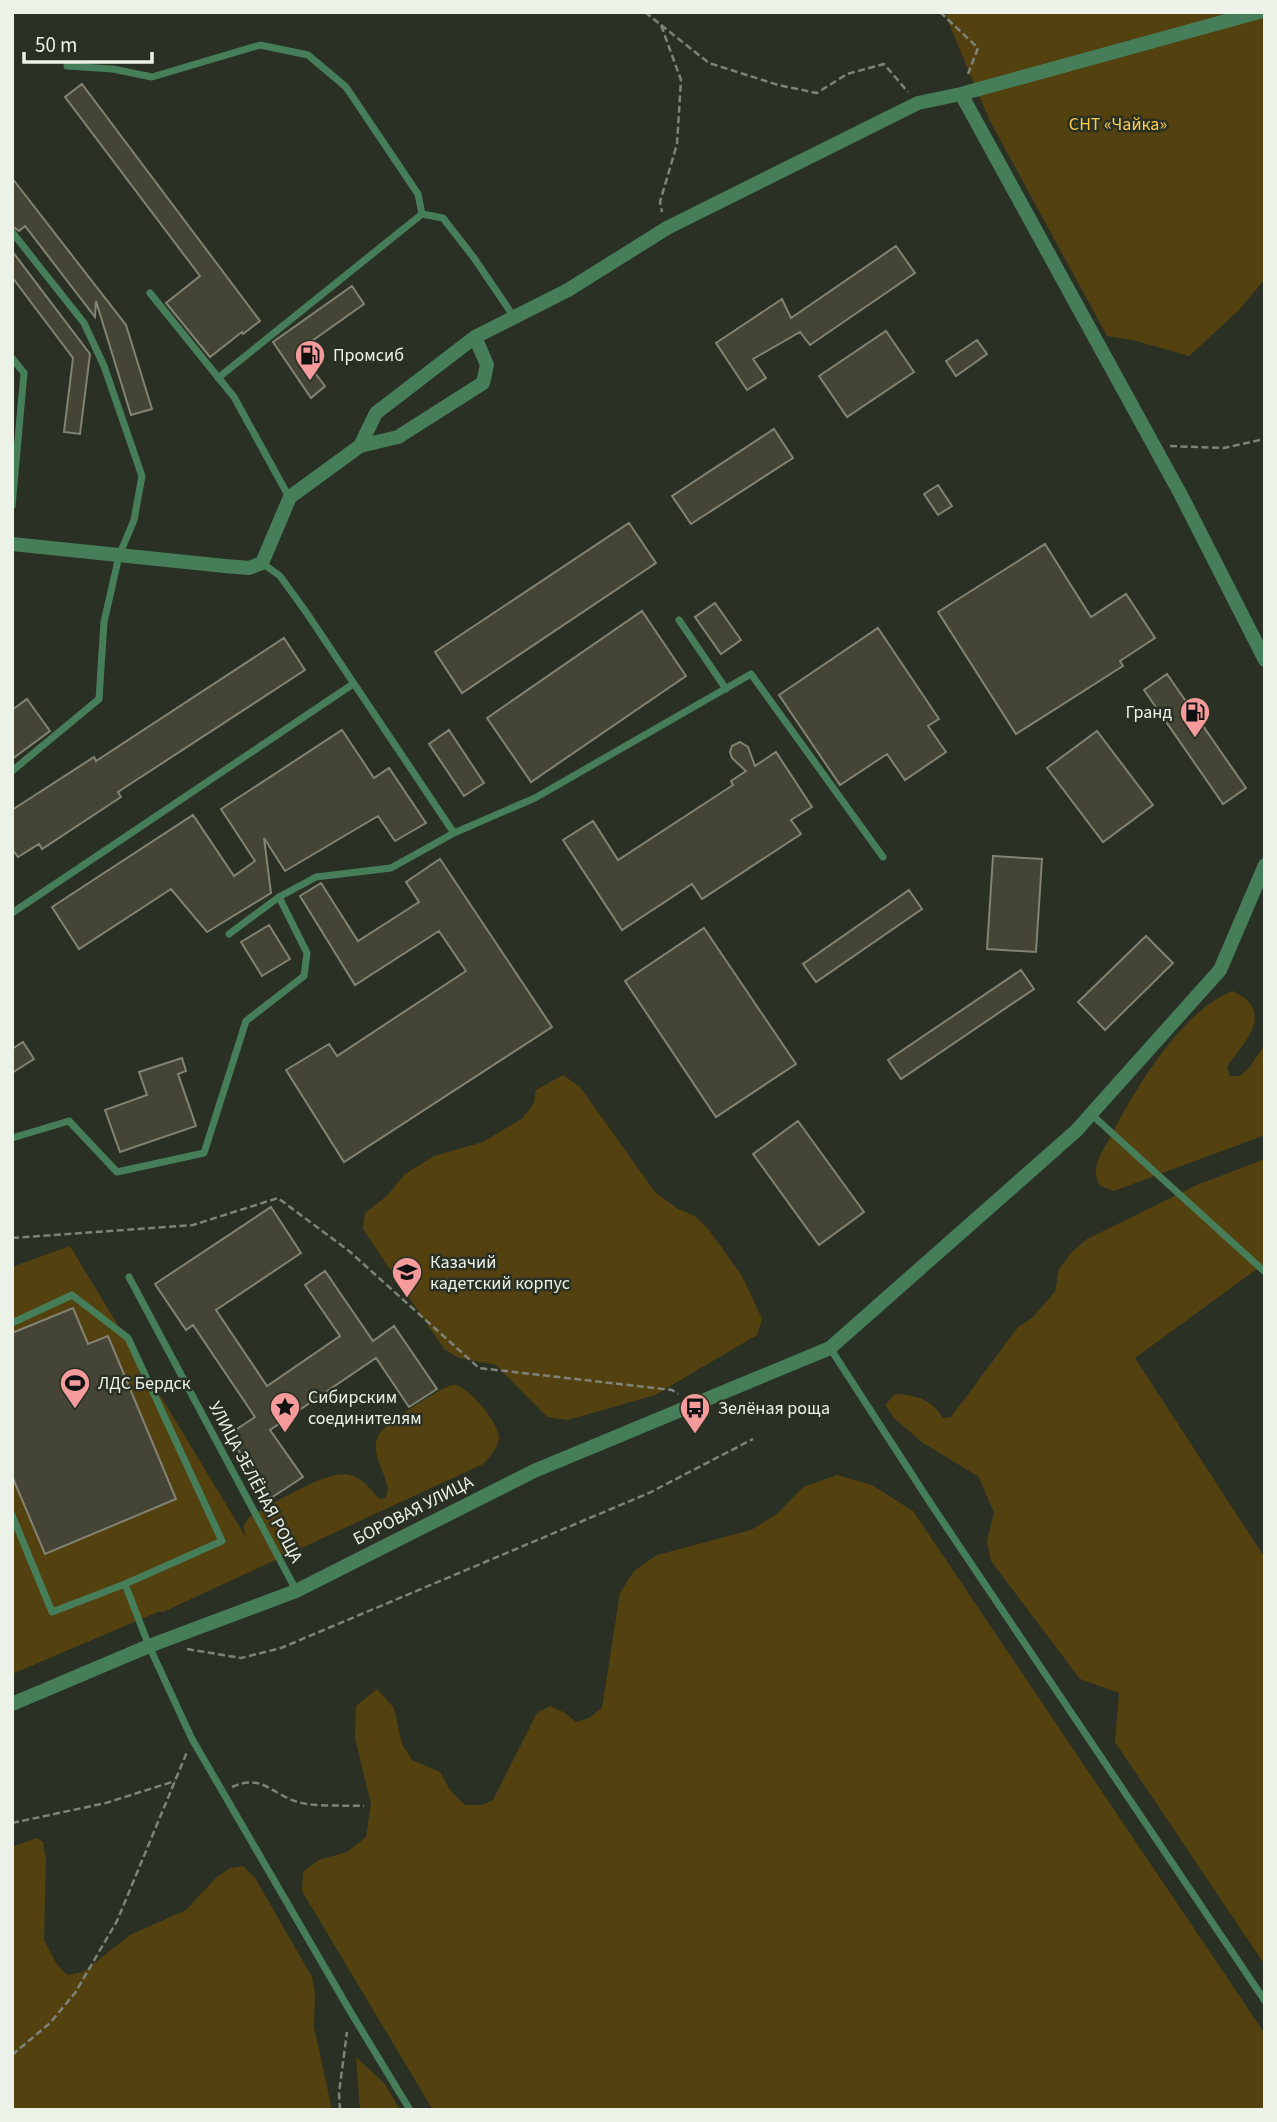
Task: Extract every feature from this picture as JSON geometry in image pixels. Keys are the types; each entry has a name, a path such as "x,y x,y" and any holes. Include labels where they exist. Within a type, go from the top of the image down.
{"street":[{"path":"360,446 376,413 475,337 568,290 667,228 918,103 961,94 1259,12"},
{"path":"961,94 1181,495 1265,660"},
{"path":"12,544 249,568 262,563 290,497 360,446 398,437 483,383 487,365 475,337"},
{"name":"БОРОВАЯ УЛИЦА","path":"12,1704 149,1646 296,1591 534,1471 830,1348 1077,1130 1220,970 1265,865"}],"lane":[{"path":"67,66 113,69 152,77 260,45 308,55 346,87 418,194 422,214"},
{"path":"218,378 422,214 443,218 514,317"},
{"path":"12,232 84,323 104,366 142,476 134,520 119,556 104,622 99,699 12,771"},
{"path":"150,293 234,397 290,497"},
{"path":"12,358 24,373 12,506"},
{"path":"262,563 280,576 454,833"},
{"path":"680,620 726,689"},
{"path":"229,934 279,897 316,877 391,868 454,833 535,798 751,674 883,857"},
{"path":"12,912 352,684"},
{"path":"12,1139 69,1121 117,1172 204,1153 246,1021 304,976 307,953 279,897"},
{"path":"1091,1114 1265,1272"},
{"name":"УЛИЦА ЗЕЛЁНАЯ РОЩА","path":"129,1277 296,1591"},
{"path":"12,1323 72,1295 128,1338 222,1541 125,1584 52,1612 12,1515"},
{"path":"830,1348 933,1507 1265,2001"},
{"path":"125,1584 149,1646 192,1739 410,2110"}],"path":[{"path":"645,12 709,63 778,85 817,93 847,74 884,64 918,103"},
{"path":"940,12 978,48 961,94"},
{"path":"661,25 681,80 677,145 660,201 667,228"},
{"path":"1151,442 1155,445 1224,448 1265,439"},
{"path":"12,1238 193,1224 278,1198 349,1251 480,1368 672,1390 695,1406"},
{"path":"175,1648 241,1658 281,1648 649,1493 752,1440"},
{"path":"12,2055 50,2023 75,1993 117,1921 192,1739"},
{"path":"223,1792 245,1781 271,1787 298,1802 364,1806"},
{"path":"12,1823 106,1803 175,1782"},
{"path":"340,2110 339,2093 350,2011"}],"green space":[{"name":"СНТ «Чайка»","path":"944,12 1265,12 1265,279 1238,311 1189,356 1133,340 1107,336 989,119"},
{"path":"1233,991 1248,1001 1255,1018 1249,1036 1227,1067 1230,1076 1240,1076 1249,1068 1265,1044 1265,1135 1114,1191 1100,1186 1096,1171 1103,1150 1133,1096 1162,1053 1196,1015"},
{"path":"563,1075 580,1087 655,1192 678,1209 695,1216 709,1230 742,1276 762,1319 757,1335 655,1395 568,1420 547,1417 496,1365 459,1358 444,1349 363,1229 365,1213 387,1196 405,1174 434,1156 483,1142 523,1118 534,1103 536,1090"},
{"path":"1265,1159 1265,1263 1135,1358 1265,1558 1265,1965 1115,1742 1119,1693 1080,1679 991,1561 987,1541 994,1513 979,1477 923,1443 894,1418 885,1405 895,1394 910,1396 929,1403 943,1418 951,1417 1019,1326 1032,1318 1055,1292 1059,1269 1087,1239 1197,1185"},
{"path":"70,1246 247,1539 243,1526 250,1516 328,1477 350,1475 363,1481 379,1499 385,1498 387,1485 376,1454 378,1436 401,1415 448,1387 460,1387 482,1406 494,1423 499,1437 494,1452 483,1464 163,1612 12,1674 12,1267"},
{"path":"837,1475 872,1485 913,1511 1265,2034 1265,2110 433,2110 302,1891 303,1872 319,1860 347,1852 366,1837 371,1804 355,1738 356,1706 377,1689 394,1708 402,1744 412,1760 440,1772 450,1790 465,1805 482,1805 493,1800 537,1713 550,1706 576,1722 589,1718 602,1708 620,1593 634,1571 657,1555 751,1530 777,1514 803,1487"},
{"path":"37,1838 43,1842 46,1861 44,1940 56,1963 67,1975 83,1972 130,1935 186,1910 216,1878 230,1868 243,1866 255,1878 312,1977 315,1993 314,2027 332,2110 12,2110 12,1847"},
{"path":"356,2057 385,2084 400,2110 360,2110"}],"building":[{"path":"82,84 260,321 210,357 166,303 200,276 65,97"},
{"path":"12,178 126,325 152,409 131,415 96,301 95,317 25,226 19,231 12,226"},
{"path":"896,246 915,273 810,345 800,332 753,359 766,378 747,390 716,343 782,299 791,318"},
{"path":"12,251 90,354 80,434 64,432 73,358 12,277"},
{"path":"352,286 364,304 298,351 325,386 311,398 273,342"},
{"path":"886,331 914,372 847,417 819,376"},
{"path":"977,340 987,354 956,376 946,361"},
{"path":"774,429 793,458 691,524 672,496"},
{"path":"938,485 952,506 938,515 924,494"},
{"path":"629,523 656,563 462,693 435,652"},
{"path":"1045,544 1091,617 1126,594 1155,638 1120,661 1123,666 1016,734 938,612"},
{"path":"715,603 741,640 721,654 695,617"},
{"path":"642,611 686,676 531,782 487,718"},
{"path":"878,628 939,719 928,726 946,752 905,780 887,754 840,785 779,695"},
{"path":"284,638 305,670 118,792 121,797 42,849 39,844 18,857 12,849 12,810 94,757 96,761"},
{"name":"Гранд","path":"1167,674 1246,788 1223,804 1144,690"},
{"path":"27,699 50,731 12,759 12,710"},
{"path":"342,730 374,778 389,768 426,823 395,841 378,816 285,871 264,838 271,893 207,932 171,889 79,949 52,907 193,815 234,876 255,861 221,809"},
{"path":"449,730 484,783 464,796 429,744"},
{"path":"1097,731 1153,805 1103,842 1047,768"},
{"path":"740,742 748,747 755,766 776,752 812,807 791,820 801,834 702,899 692,884 622,930 563,840 593,821 618,860 733,785 731,781 746,771 732,758 730,752 732,746"},
{"path":"993,856 1042,859 1036,952 987,949"},
{"path":"440,859 552,1027 344,1162 286,1070 329,1044 337,1056 466,971 439,931 355,985 300,896 321,883 358,941 419,902 406,882"},
{"path":"909,890 922,909 816,982 803,964"},
{"path":"269,925 290,959 262,976 241,942"},
{"path":"704,928 796,1064 716,1117 625,981"},
{"path":"1146,936 1173,963 1105,1030 1078,1002"},
{"path":"1021,970 1034,989 901,1079 888,1060"},
{"path":"23,1042 34,1059 12,1073 12,1049"},
{"path":"182,1058 186,1071 178,1074 196,1126 120,1152 105,1110 147,1095 139,1072"},
{"path":"798,1121 864,1212 819,1245 753,1154"},
{"path":"271,1207 301,1253 216,1310 267,1386 340,1336 305,1285 325,1271 373,1341 394,1326 437,1389 409,1407 376,1358 270,1430 303,1477 271,1498 228,1435 255,1417 193,1325 186,1330 155,1284"},
{"name":"ЛДС Бердск","path":"73,1308 88,1344 108,1336 176,1499 45,1554 12,1476 12,1333"}],"place":[{"name":"Промсиб","path":"310,382"},
{"name":"Гранд","path":"1195,739"},
{"name":"Казачий кадетский корпус","path":"407,1299"},
{"name":"ЛДС Бердск","path":"75,1410"},
{"name":"Сибирским соединителям","path":"285,1434"},
{"name":"Зелёная роща","path":"695,1435"}]}
